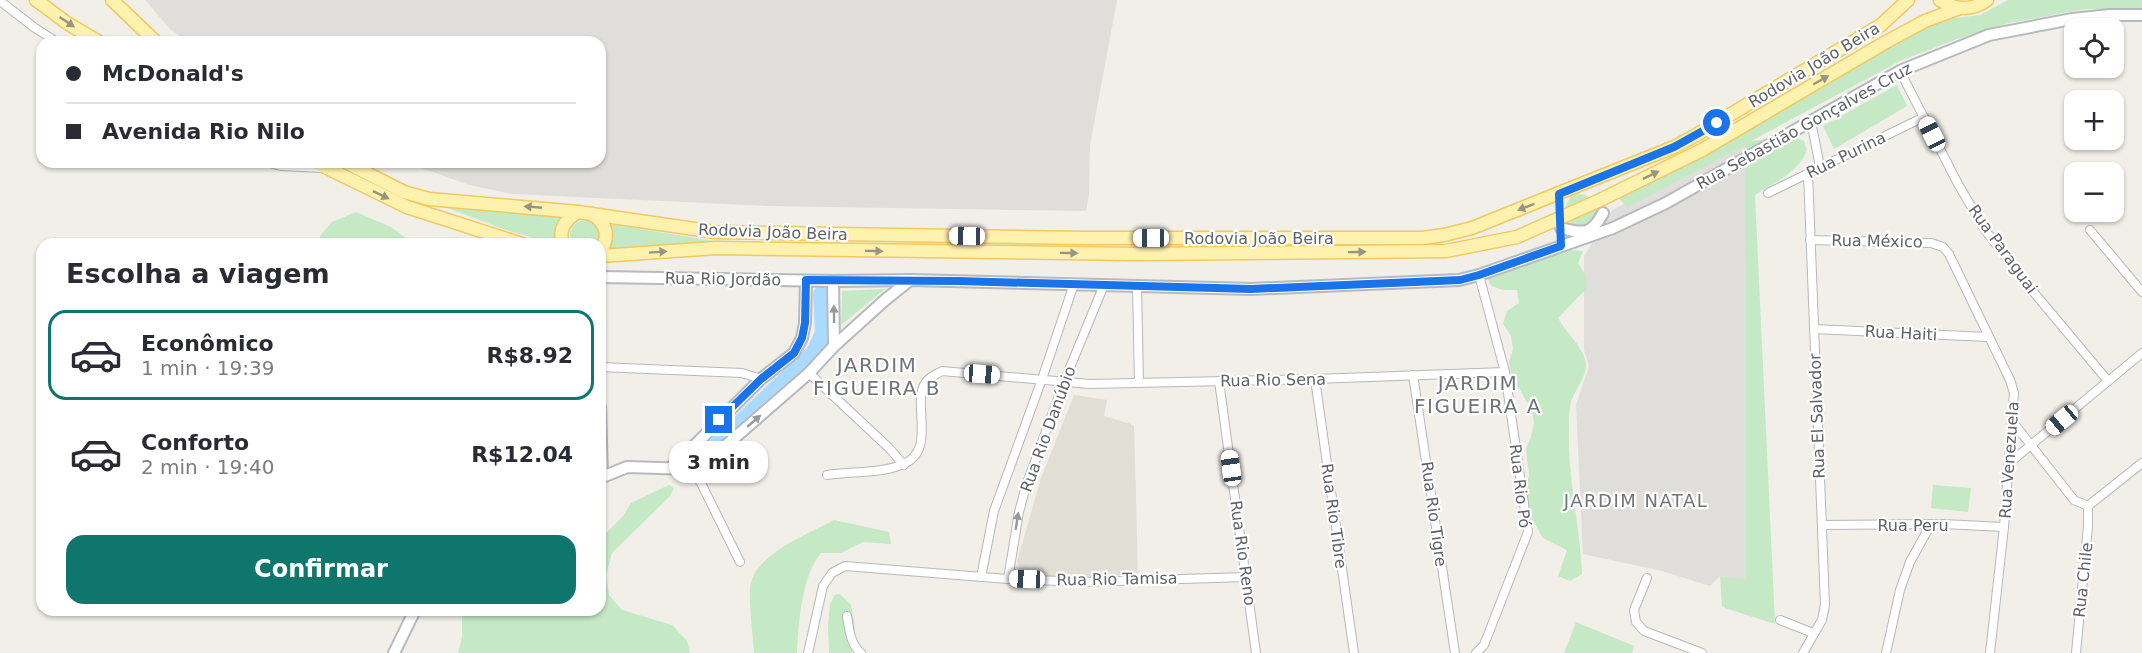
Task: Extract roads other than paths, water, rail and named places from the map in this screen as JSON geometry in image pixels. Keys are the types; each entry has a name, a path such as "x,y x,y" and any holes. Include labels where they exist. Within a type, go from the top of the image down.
{"main road":[{"path":"36,0 89,36"},
{"path":"112,0 150,36"},
{"name":"Rodovia João Beira","path":"357,168 404,192 429,199 591,213 715,232 1082,238 1423,238 1472,228 1584,184 1696,135 1881,25 1908,0"},
{"path":"1940,0 1947,5 1960,8"},
{"name":"Rodovia João Beira","path":"606,256 716,248 1134,254 1446,251 1517,237 1561,223 1598,201 1702,150 1925,21 1960,8 1971,8 1987,0"},
{"path":"329,169 407,207 503,238"},
{"path":"1584,184 1598,201"},
{"path":"1559,194 1558,206 1561,223"},
{"path":"562,238 561,231 564,223 578,212"},
{"path":"591,213 603,224 606,238"}],"street":[{"path":"0,1 48,36"},
{"name":"Rua Sebastião Gonçalves Cruz","path":"1561,246 1613,228 1666,203 1900,71 1989,35 2072,18 2142,15"},
{"name":"Rua Paraguai","path":"1900,71 1958,184 1985,230 2108,381"},
{"name":"Rua Purina","path":"1768,193 1924,117"},
{"path":"1811,121 1820,167"},
{"path":"313,168 329,169"},
{"name":"Rua El Salvador","path":"1803,653 1822,620 1825,605 1808,172"},
{"path":"1598,201 1613,228"},
{"path":"1561,246 1561,223 1578,232 1590,230 1603,213"},
{"path":"2090,230 2142,292"},
{"name":"Rua México","path":"1810,240 1931,243 1943,247"},
{"name":"Rua Rio Jordão","path":"606,277 910,280 1251,289 1460,280 1561,246"},
{"name":"Rua Venezuela","path":"1943,247 1949,254 2010,380 2014,393 2004,527 1990,653"},
{"name":"Rua Rio Pó","path":"1476,653 1484,645 1528,532 1505,372 1479,275"},
{"path":"670,468 683,459 761,379 794,353 802,338 805,323 806,280"},
{"path":"606,475 627,466 691,469 708,461 809,373 834,346 910,280"},
{"path":"833,281 834,346"},
{"name":"Rua Rio Danúbio","path":"981,577 994,511 1074,284"},
{"name":"Rua Rio Danúbio","path":"1008,579 1018,512 1064,382 1104,285"},
{"path":"1137,286 1139,383"},
{"name":"Rua Haiti","path":"1814,329 1989,337"},
{"path":"2008,464 2142,353"},
{"path":"606,367 742,373 761,379"},
{"name":"Rua Rio Sena","path":"904,465 915,454 920,443 923,429 923,386 930,377 942,371 1090,384 1505,372"},
{"path":"809,373 904,465 883,470 827,475"},
{"name":"Rua Rio Tigre","path":"1413,375 1455,653"},
{"name":"Rua Rio Tibre","path":"1315,379 1354,653"},
{"name":"Rua Rio Reno","path":"1219,381 1256,653"},
{"path":"2012,421 2074,500 2088,506 2142,463"},
{"path":"683,459 701,483 740,562"},
{"name":"Rua Chile","path":"2076,653 2088,506"},
{"path":"1886,653 1900,590 1910,562 1931,524"},
{"name":"Rua Peru","path":"1822,525 1931,524 2004,527"},
{"name":"Rua Rio Tamisa","path":"808,653 823,586 832,573 845,566 1008,579 1084,582 1247,577"},
{"path":"1647,578 1634,610 1636,622 1644,631 1702,653"},
{"path":"394,653 412,616"},
{"path":"846,616 850,636 856,649 861,653"},
{"path":"1780,620 1813,633"}],"waterway":[{"path":"705,456 814,352 823,333 821,294"}],"district":[{"name":"JARDIM FIGUEIRA B","path":"877,376"},
{"name":"JARDIM FIGUEIRA A","path":"1478,394"},
{"name":"JARDIM NATAL","path":"1636,500"}]}
